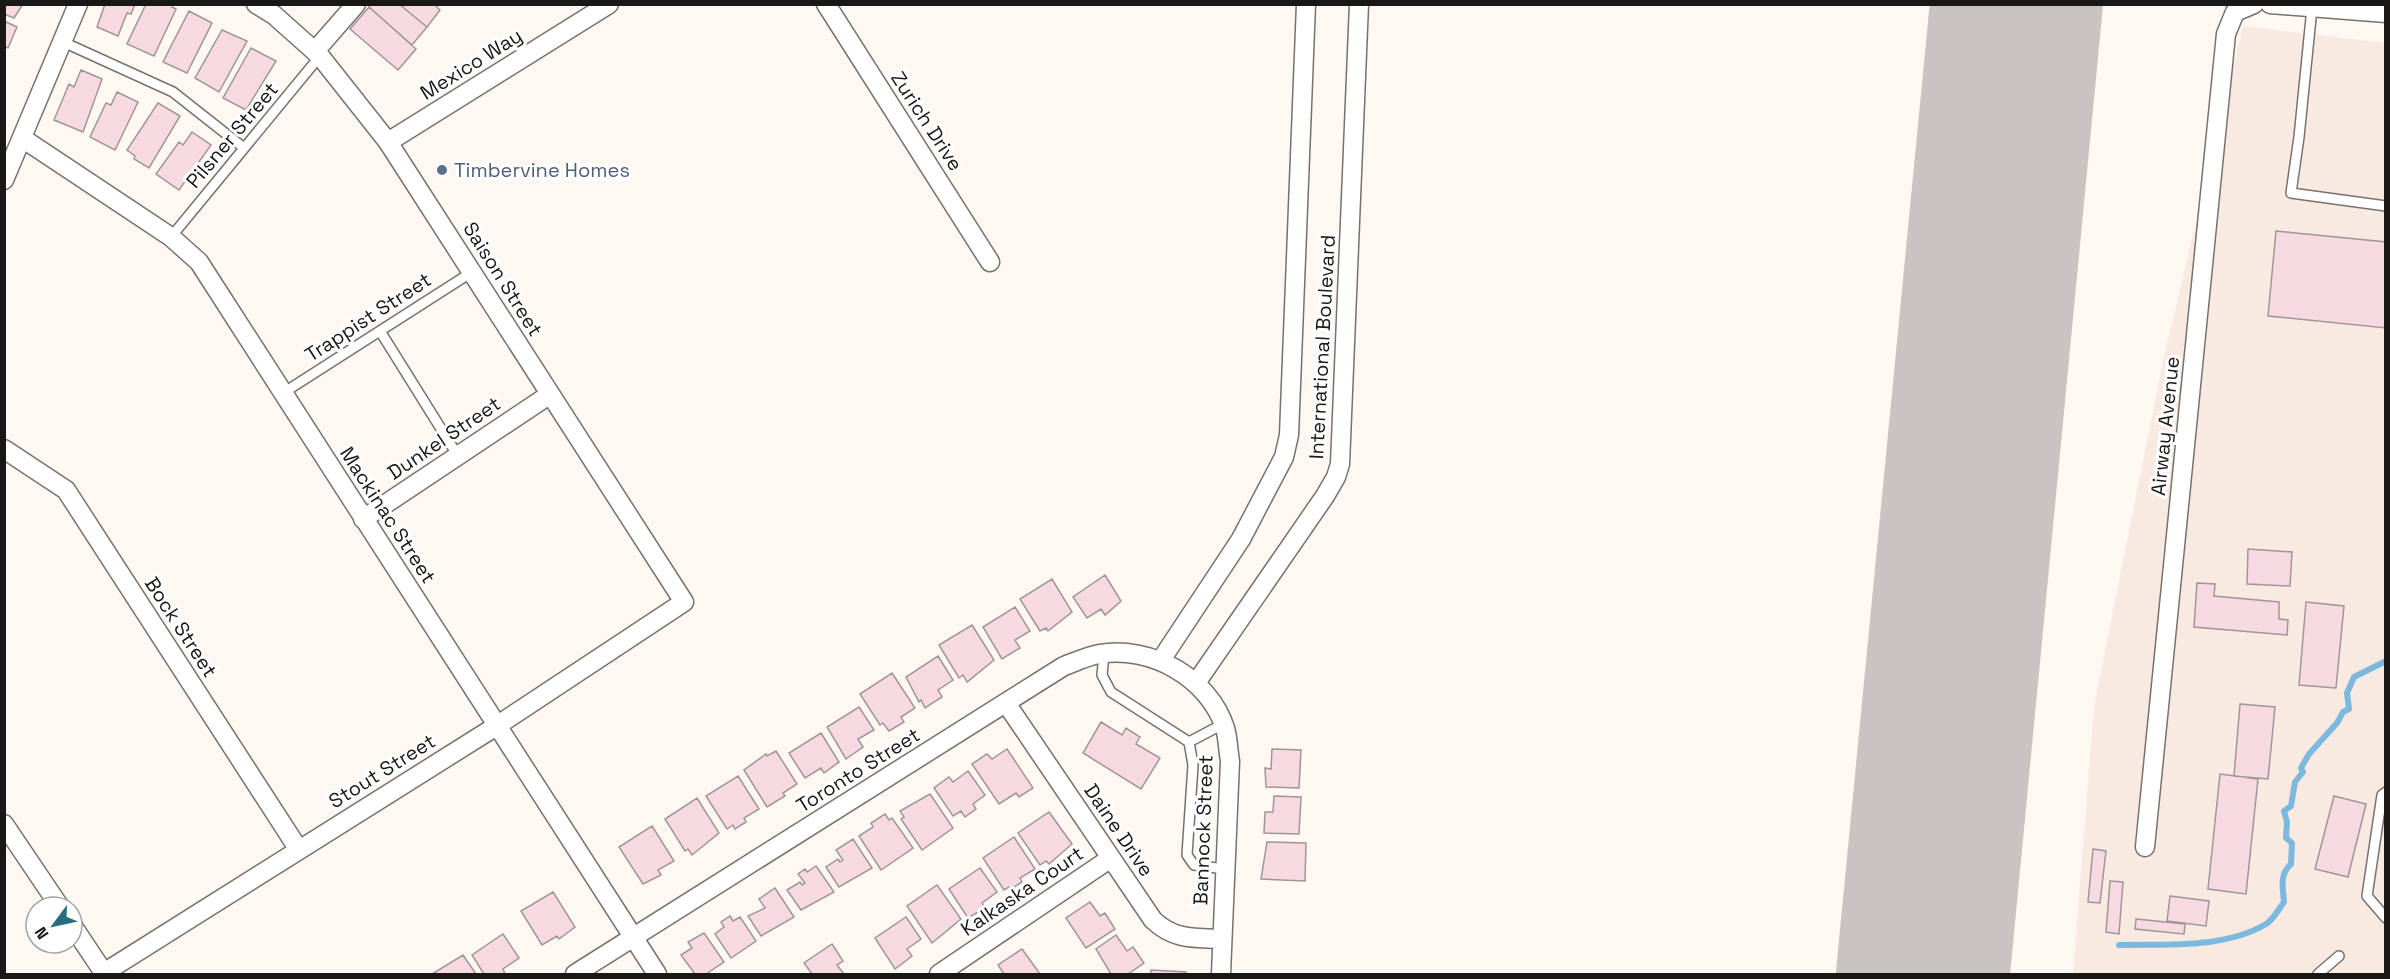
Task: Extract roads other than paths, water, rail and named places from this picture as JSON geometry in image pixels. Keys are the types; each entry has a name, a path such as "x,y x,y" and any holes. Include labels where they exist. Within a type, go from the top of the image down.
{"street":[{"path":"4,180 78,4"},
{"name":"Saison Street","path":"256,4 274,15 318,53 388,142 684,602"},
{"path":"318,53 356,4"},
{"name":"Mexico Way","path":"388,142 609,4"},
{"name":"Zurich Drive","path":"826,4 990,262"},
{"name":"International Boulevard","path":"1169,665 1241,539 1284,457 1289,423 1306,4"},
{"name":"International Boulevard","path":"1196,683 1325,495 1340,465 1359,4"},
{"name":"Airway Avenue","path":"2145,847 2226,34 2235,12 2254,4"},
{"path":"2270,4 2385,13"},
{"name":"Mackinac Street","path":"22,138 171,237 198,262 657,975"},
{"name":"Dunkel Street","path":"363,519 549,395"},
{"name":"Bock Street","path":"4,449 66,490 299,850"},
{"name":"Stout Street","path":"103,974 498,725 684,602"},
{"name":"Toronto Street","path":"576,975 1064,666 1104,654 1142,654 1169,665"},
{"name":"Bannock Street","path":"1169,665 1196,683 1223,724 1230,760 1221,975"},
{"name":"Daine Drive","path":"1006,703 1153,920 1165,931 1182,938 1222,939"},
{"path":"4,824 52,895"},
{"name":"Kalkaska Court","path":"939,975 962,968 1111,858"},
{"path":"84,944 103,974"}],"lane":[{"path":"2312,8 2300,136 2290,193 2385,206"},
{"path":"61,41 173,92 244,148"},
{"name":"Pilsner Street","path":"171,237 318,53"},
{"name":"Trappist Street","path":"283,393 472,272"},
{"path":"380,331 458,456"},
{"path":"1104,654 1102,675 1111,692 1189,742 1192,765 1187,855 1194,865 1225,869"},
{"path":"1189,742 1223,724"},
{"path":"2385,792 2382,795 2367,896 2385,918"},
{"path":"2318,975 2339,956"}],"waterway":[{"path":"2119,945 2194,944 2232,938 2250,932 2271,920 2284,902 2283,877 2291,864 2292,843 2286,838 2287,822 2284,811 2291,806 2295,782 2303,772 2301,768 2309,754 2337,723 2343,712 2349,709 2347,693 2354,677 2386,661"}],"place":[{"name":"Timbervine Homes","path":"442,170"}]}
